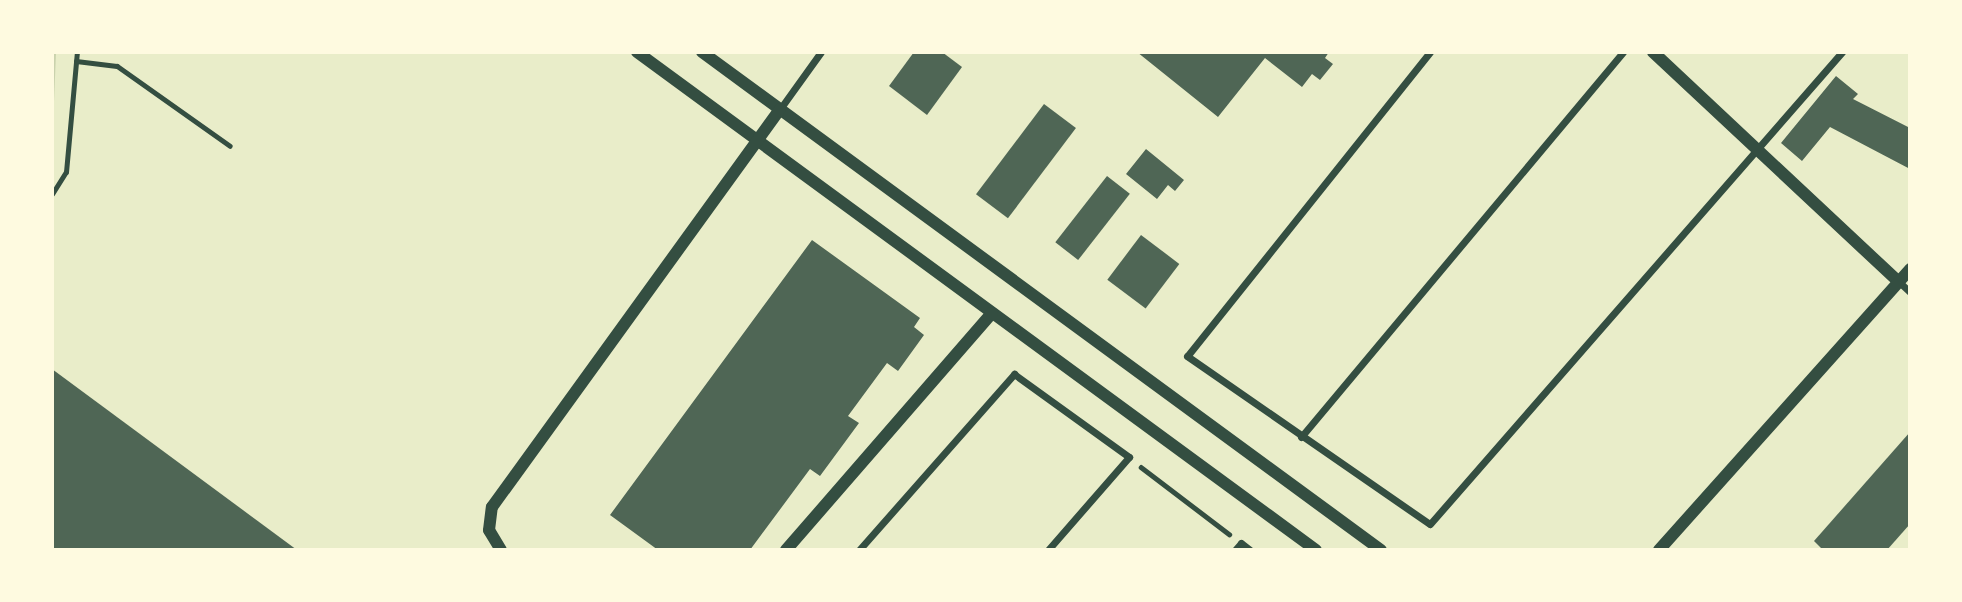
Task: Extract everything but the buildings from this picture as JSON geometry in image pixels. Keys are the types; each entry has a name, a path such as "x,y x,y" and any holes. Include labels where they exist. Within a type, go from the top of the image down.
{"street":[{"path":"637,52 1316,550"},
{"path":"702,52 1381,550"},
{"path":"501,550 489,530 492,507 821,52"},
{"path":"1430,52 1187,356 1430,524 1759,153 1842,52"},
{"path":"1301,437 1622,52"},
{"path":"1653,52 1909,292"},
{"path":"1659,550 1909,269"},
{"path":"786,550 992,313"},
{"path":"859,550 1014,374 1129,457 1048,550"},
{"path":"1235,550 1241,543 1250,550"}],"lane":[{"path":"52,194 66,172 77,52"},
{"path":"76,61 117,66 230,146"}],"path":[{"path":"1129,457 1241,543"}],"green space":[{"path":"52,53 56,53 53,126"}]}
